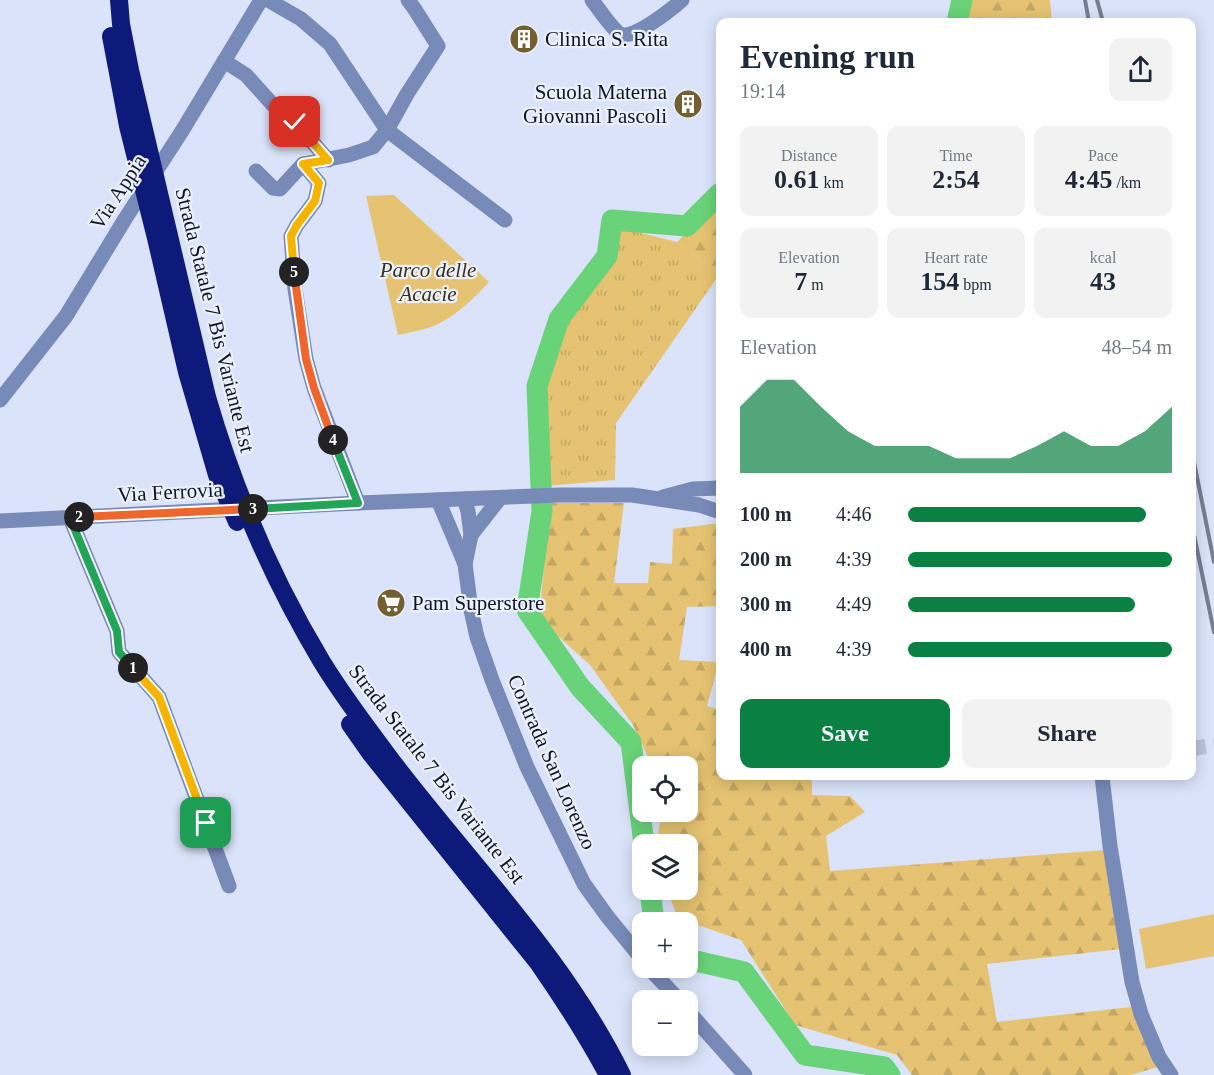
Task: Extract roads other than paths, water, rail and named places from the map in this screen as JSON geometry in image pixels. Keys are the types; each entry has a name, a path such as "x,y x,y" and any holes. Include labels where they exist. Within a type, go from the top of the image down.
{"highway":[{"name":"Strada Statale 7 Bis Variante Est","path":"107,0 124,71"},
{"name":"Strada Statale 7 Bis Variante Est","path":"119,0 128,126 187,372 217,475 253,558 371,754 539,964 608,1075"},
{"name":"Strada Statale 7 Bis Variante Est","path":"320,669 558,968 589,1015 622,1075"}],"street":[{"name":"Via Appia","path":"0,400 66,316 261,0"},
{"path":"268,0 301,20 330,44 387,130 505,220"},
{"path":"256,171 273,188 280,189 303,164 349,155 373,147 387,130 438,46 408,0"},
{"path":"592,0 614,29 626,36 682,0"},
{"path":"224,61 246,75 273,105 295,122 328,160"},
{"path":"303,164 319,183 315,201 291,236 295,289 306,359 314,388 358,503"},
{"path":"657,499 693,489 716,488"},
{"name":"Via Ferrovia","path":"0,521 560,495 632,495 699,505 716,511"},
{"name":"Contrada San Lorenzo","path":"471,535 500,498"},
{"name":"Contrada San Lorenzo","path":"462,499 468,511 471,535 465,564"},
{"name":"Contrada San Lorenzo","path":"457,547 456,523 462,499"},
{"name":"Contrada San Lorenzo","path":"438,500 465,564 477,637 527,767 584,884 632,947"},
{"path":"70,518 117,631 119,652 159,697 229,886"},
{"path":"1102,780 1110,846 1132,982 1141,1014 1159,1057 1171,1075"},
{"path":"658,978 670,990"},
{"path":"698,1022 745,1075"}],"waterway":[{"path":"958,18 962,0"},
{"path":"643,834 631,742 580,687 527,610 542,511 537,386 559,319 607,256 612,220 687,226 716,197"},
{"path":"651,900 653,912"},
{"path":"698,962 744,972 805,1055 884,1067 890,1075"}],"tunnel":[{"path":"1196,748 1214,745"}],"railway":[{"path":"1085,0 1088,18"},
{"path":"1097,0 1102,18"},
{"path":"1196,472 1214,562"},
{"path":"1196,544 1214,632"}],"place":[{"name":"Clinica S. Rita","path":"524,39"},
{"name":"Scuola Materna Giovanni Pascoli","path":"688,104"},
{"name":"Pam Superstore","path":"391,603"}],"park label":[{"name":"Parco delle Acacie","path":"428,282"}]}
